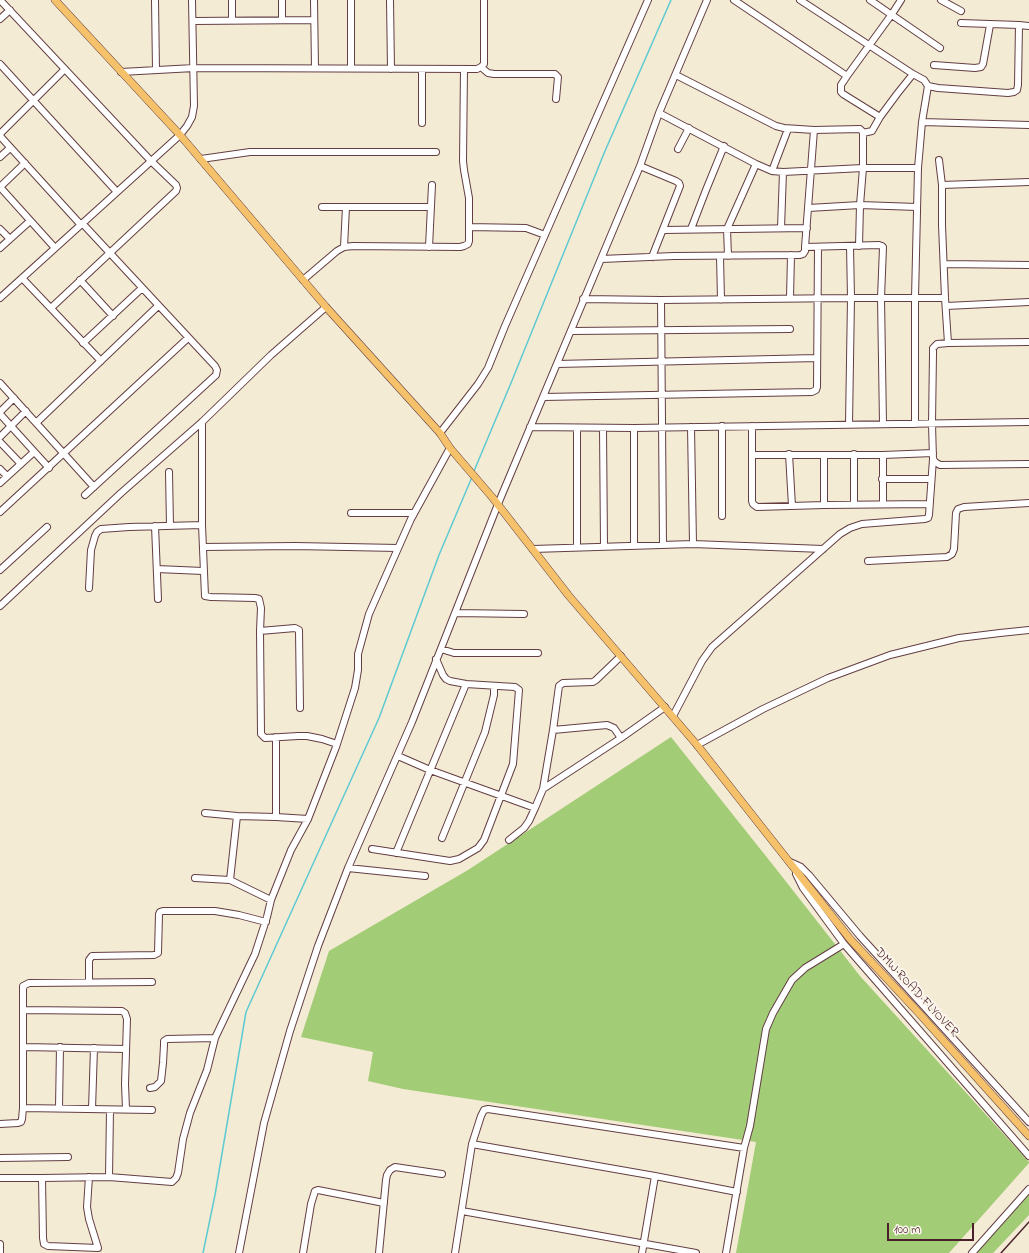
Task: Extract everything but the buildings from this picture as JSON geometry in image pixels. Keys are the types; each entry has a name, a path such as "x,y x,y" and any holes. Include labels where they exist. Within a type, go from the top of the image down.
{"main road":[{"name":"DMW ROAD FLYOVER","path":"55,0 180,135 326,307 440,433 453,451 498,504 569,596 697,745 850,939 1029,1136"}],"street":[{"path":"155,0 156,70"},
{"path":"0,298 180,135 192,117 194,100 194,68 192,0"},
{"path":"232,0 232,20"},
{"path":"282,0 282,20"},
{"path":"314,0 315,68"},
{"path":"351,0 351,68"},
{"path":"390,0 391,69"},
{"path":"121,72 194,68 477,69 484,64 484,0"},
{"path":"440,433 478,384 488,368 648,0"},
{"path":"240,1253 264,1123 290,1031 318,946 348,868 398,756 498,504 640,166 660,113 707,0"},
{"path":"734,0 846,76"},
{"path":"800,0 924,80 928,86 922,122 918,168 915,298 915,424"},
{"path":"870,0 940,48"},
{"path":"880,117 841,92 841,85 901,0"},
{"path":"941,0 961,11"},
{"path":"1,1 151,161 176,185 177,188 176,191 51,308"},
{"path":"0,20 10,10"},
{"path":"193,21 314,20"},
{"path":"961,23 1029,26"},
{"path":"934,65 975,68 981,67 983,64 990,25"},
{"path":"928,86 1008,93 1014,92 1017,90 1018,85 1020,25"},
{"path":"0,64 117,192"},
{"path":"481,67 488,73 494,74 555,74 558,77 556,99"},
{"path":"65,69 0,135 10,148 215,366 217,370 216,375 85,495"},
{"path":"422,69 422,123"},
{"path":"303,280 337,251 344,247 429,247 464,246 468,244 470,198 464,170 464,69"},
{"path":"863,133 872,131 880,117 913,74"},
{"path":"676,75 776,126 788,129 814,130 860,129 863,133 863,168 859,246"},
{"path":"660,113 772,171 783,172 863,168 918,168"},
{"path":"922,122 1029,125"},
{"path":"678,149 689,128"},
{"path":"772,171 788,129"},
{"path":"601,259 803,254 805,251 814,130"},
{"path":"690,229 724,146"},
{"path":"0,158 10,148"},
{"path":"200,159 250,152 436,152"},
{"path":"939,160 942,185 942,225 948,343"},
{"path":"25,164 0,187 55,248"},
{"path":"728,256 727,230 756,164"},
{"path":"640,166 679,183 679,188 652,257"},
{"path":"781,228 783,172"},
{"path":"942,185 1029,182"},
{"path":"429,247 432,185"},
{"path":"808,208 860,206 917,207"},
{"path":"322,207 431,207"},
{"path":"344,247 346,207"},
{"path":"0,248 30,221"},
{"path":"469,227 526,228 545,235"},
{"path":"662,230 807,228"},
{"path":"0,229 10,239"},
{"path":"805,247 879,245 883,247 881,298 882,424"},
{"path":"849,424 851,298 850,246"},
{"path":"543,397 812,392 816,390 818,247"},
{"path":"790,298 791,255"},
{"path":"720,256 721,300"},
{"path":"944,264 1029,265"},
{"path":"22,278 101,361"},
{"path":"80,280 113,316"},
{"path":"83,343 142,288"},
{"path":"583,299 721,300 790,298 945,298"},
{"path":"661,300 663,544"},
{"path":"946,306 1029,302"},
{"path":"36,423 158,306"},
{"path":"0,606 121,493 202,422 271,355 326,307"},
{"path":"571,331 790,329"},
{"path":"0,512 188,338"},
{"path":"673,716 702,661 712,647 840,534 850,528 862,524 928,518 933,456 933,348 937,344 948,343 1029,342"},
{"path":"557,364 817,358"},
{"path":"1,385 94,486"},
{"path":"14,398 0,413 48,468"},
{"path":"0,437 26,411"},
{"path":"202,422 204,596 255,598 259,599 260,601 260,732 262,737 307,736 336,744"},
{"path":"530,428 634,428 1029,422"},
{"path":"722,426 722,516"},
{"path":"752,426 753,504 757,507 854,504 929,504"},
{"path":"691,427 693,544"},
{"path":"577,428 577,547"},
{"path":"603,428 604,546"},
{"path":"634,428 634,545"},
{"path":"0,442 21,464"},
{"path":"0,1178 109,1177 172,1182 176,1178 183,1140 207,1070 214,1038 255,954 266,922 271,900 291,850 308,819 336,744 355,688 358,670 358,654 369,614 414,513 453,451"},
{"path":"0,483 34,452"},
{"path":"790,454 792,506"},
{"path":"753,455 854,454 933,456"},
{"path":"854,454 854,504"},
{"path":"824,455 824,505"},
{"path":"883,455 883,504"},
{"path":"933,456 935,462 940,464 1029,464"},
{"path":"0,469 7,476"},
{"path":"169,472 170,526"},
{"path":"882,479 931,479"},
{"path":"868,561 947,557 952,554 954,550 956,513 958,509 964,507 1029,503"},
{"path":"351,513 414,513"},
{"path":"89,588 91,550 95,536 101,529 156,526 202,526"},
{"path":"156,526 158,599"},
{"path":"0,570 47,527"},
{"path":"533,549 693,544 823,549"},
{"path":"203,547 295,546 398,548"},
{"path":"158,570 203,571"},
{"path":"455,613 524,614"},
{"path":"260,631 295,628 299,630 300,708"},
{"path":"697,745 763,709 820,682 890,655 959,638 1000,632 1029,630"},
{"path":"441,649 454,653 538,653"},
{"path":"509,840 524,828 529,821 536,808 543,789 553,730 558,688 560,684 592,682 621,656"},
{"path":"372,849 450,861 459,859 478,848 481,845 513,764 519,690 515,687 466,684 446,678 440,670 436,659"},
{"path":"396,853 466,684"},
{"path":"442,838 485,732 494,695 494,686"},
{"path":"543,789 665,707"},
{"path":"553,730 607,725 614,728 621,738"},
{"path":"276,737 276,817"},
{"path":"398,756 430,770 536,808"},
{"path":"205,813 308,819"},
{"path":"230,880 237,816"},
{"path":"790,862 803,888 844,944 1029,1156"},
{"path":"790,862 801,867 809,875 860,936 1029,1122"},
{"path":"348,868 425,876"},
{"path":"195,878 230,880 271,900"},
{"path":"89,982 89,960 92,956 158,954 160,912 215,911 266,922"},
{"path":"726,1253 744,1148 750,1126 766,1029 773,1013 792,980 805,968 844,944"},
{"path":"0,1124 13,1124 21,1122 23,1108 24,986 27,983 152,982"},
{"path":"24,1010 122,1011 125,1013 127,1019 126,1109"},
{"path":"150,1088 155,1087 161,1081 164,1041 167,1039 214,1038"},
{"path":"24,1047 126,1049"},
{"path":"59,1108 60,1047"},
{"path":"92,1109 94,1048"},
{"path":"23,1108 152,1110"},
{"path":"455,1253 472,1144 484,1110 488,1109 744,1148"},
{"path":"109,1177 110,1110"},
{"path":"472,1144 737,1192"},
{"path":"0,1158 68,1157"},
{"path":"379,1253 387,1175 390,1170 395,1167 442,1174"},
{"path":"642,1253 655,1176"},
{"path":"42,1178 44,1244 48,1246 98,1248 87,1207 89,1177"},
{"path":"972,1253 1029,1189"},
{"path":"303,1253 311,1204 315,1191 318,1190 384,1203"},
{"path":"462,1211 696,1253"},
{"path":"0,1244 0,1253"}],"green space":[{"path":"671,737 860,976 1029,1162 949,1253 736,1253 756,1142 403,1089 368,1081 373,1052 301,1037 329,951 468,870"},
{"path":"1029,1194 1029,1215 993,1253 974,1253"}],"waterway":[{"path":"474,471 605,151 671,0"},
{"path":"203,1253 215,1195 246,1012 379,718 439,555 472,477"}],"railway":[{"path":"1001,1253 1029,1222"}]}
